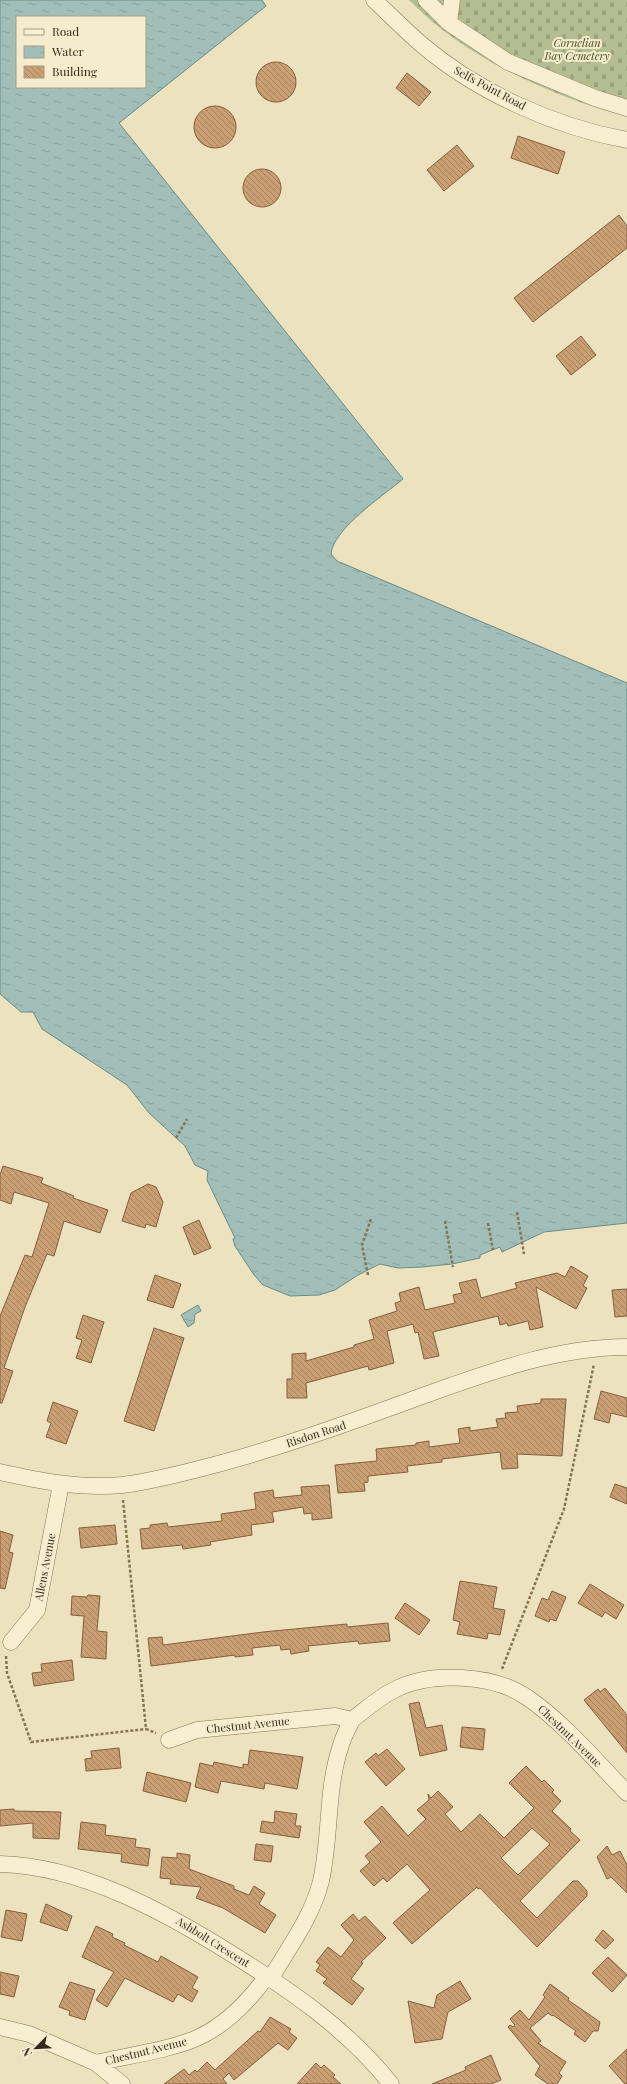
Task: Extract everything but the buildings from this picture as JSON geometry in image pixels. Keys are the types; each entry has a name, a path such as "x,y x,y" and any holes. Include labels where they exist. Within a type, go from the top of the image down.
{"street":[{"name":"Selfs Point Road","path":"374,0 432,53 453,69 503,97 544,117 597,134 627,140"},
{"path":"426,0 449,23 508,62 594,98 627,108"},
{"path":"449,23 452,0"},
{"name":"Risdon Road","path":"0,1472 61,1484 122,1485 177,1475 246,1456 344,1425 493,1371 544,1357 597,1348 627,1347"},
{"name":"Allens Avenue","path":"11,1642 37,1610 61,1484"},
{"name":"Chestnut Avenue","path":"96,2063 197,2038 229,2019 269,1977 302,1928 321,1881 329,1830 332,1780 341,1745 352,1720 378,1699 396,1689 416,1682 457,1676 497,1683 528,1697 552,1717 627,1793"},
{"name":"Chestnut Avenue","path":"169,1740 197,1730 336,1716 352,1720"},
{"name":"Ashbolt Crescent","path":"0,1864 52,1872 90,1882 136,1900 186,1925 269,1977 315,2009 350,2039 391,2084"},
{"path":"0,2027 29,2034 96,2063 122,2084"}],"path":[{"path":"176,1138 187,1119"},
{"path":"518,1212 524,1254"},
{"path":"368,1275 362,1246 371,1219"},
{"path":"445,1220 453,1267"},
{"path":"488,1223 493,1250"},
{"path":"497,1683 564,1509 597,1348"},
{"path":"122,1485 146,1729"},
{"path":"11,1642 6,1654 7,1673 31,1742 146,1729 169,1740"}],"green space":[{"name":"Cornelian Bay Cemetery","path":"409,0 627,0 627,117 569,98 510,72 456,40 431,21"}],"water":[{"path":"0,0 262,0 266,6 119,123 403,479 372,503 340,534 334,544 331,554 337,561 627,683 627,1223 544,1232 502,1252 500,1247 480,1255 480,1258 452,1264 398,1268 380,1264 358,1275 335,1290 319,1295 290,1296 263,1285 254,1275 235,1246 233,1239 235,1238 207,1180 208,1171 195,1165 185,1146 149,1113 127,1085 42,1029 33,1012 21,1012 0,994"},
{"path":"198,1305 201,1311 195,1314 194,1323 188,1327 181,1315"}]}
